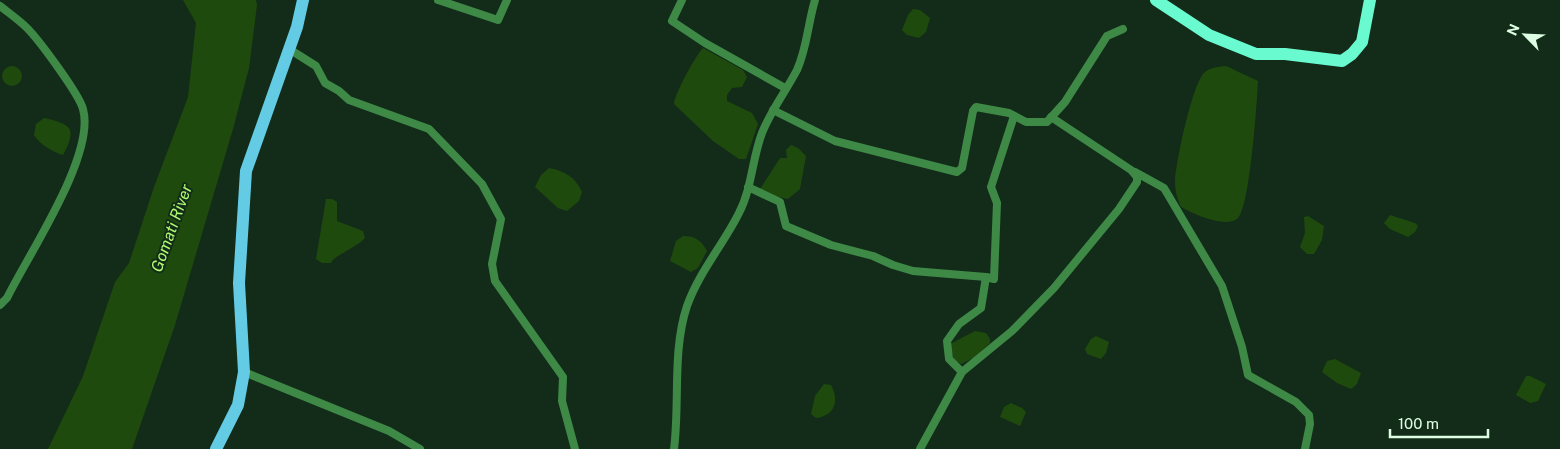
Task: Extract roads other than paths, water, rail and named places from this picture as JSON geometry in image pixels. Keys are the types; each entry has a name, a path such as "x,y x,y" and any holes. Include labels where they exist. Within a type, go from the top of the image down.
{"highway":[{"path":"216,449 238,405 244,372 238,283 246,171 289,49 304,0"}],"main road":[{"path":"1156,0 1209,35 1256,54 1285,54 1342,61 1352,54 1362,42 1370,0"}],"street":[{"path":"438,0 498,20 507,0"},
{"path":"682,0 672,21 705,43 785,88"},
{"path":"674,449 681,330 687,306 696,285 739,213 748,188 753,160 773,110 797,69 815,0"},
{"path":"0,6 27,28 62,75 83,109 84,119 83,140 76,164 49,220 7,298 0,305"},
{"path":"773,110 835,141 957,172 962,168 973,111 976,107 1014,116 1026,122 1047,122 1065,102 1107,36 1123,30"},
{"path":"289,49 316,66 325,83 339,91 349,100 429,129 482,184 501,219 492,264 495,281 563,377 562,401 575,449"},
{"path":"748,188 780,202 786,226 831,245 873,256 893,266 914,271 994,279 997,202 991,187 1014,116"},
{"path":"1052,117 1131,170 1164,188 1218,278 1229,304 1248,375 1305,408 1309,415 1310,424 1305,449"},
{"path":"920,449 962,372 1012,331 1054,288 1119,209 1137,182 1137,177 1131,170"},
{"path":"962,372 949,359 947,341 960,324 981,308 986,277"},
{"path":"244,372 381,427 420,449"}],"water":[{"name":"Gomati River","path":"183,0 256,0 257,5 249,68 233,129 175,325 132,449 48,449 83,376 115,282 129,263 154,187 188,97 196,23"},
{"path":"913,9 920,10 930,18 926,32 919,38 907,35 902,30 908,15"},
{"path":"703,48 743,70 747,77 742,87 732,88 727,95 727,101 752,113 758,124 746,159 739,159 713,141 674,104 686,74"},
{"path":"12,66 19,69 22,76 19,83 12,86 5,83 2,76 5,69"},
{"path":"1226,66 1258,81 1252,153 1246,194 1238,218 1226,222 1201,216 1181,207 1176,194 1175,181 1185,124 1199,80 1209,70"},
{"path":"44,118 66,125 69,129 71,133 70,139 63,155 39,142 34,135 36,124"},
{"path":"791,145 798,148 806,156 800,189 788,199 774,196 760,189 780,158 787,158 786,150"},
{"path":"549,168 569,176 576,182 582,192 579,201 567,211 558,208 535,187 541,175"},
{"path":"326,199 332,199 337,202 337,221 363,231 365,238 331,263 322,263 316,259"},
{"path":"1390,215 1415,223 1418,226 1415,232 1408,237 1390,229 1384,223"},
{"path":"1308,216 1324,226 1322,240 1314,254 1307,254 1300,247 1305,233 1304,217"},
{"path":"683,236 697,239 707,251 698,268 691,272 670,261 676,241"},
{"path":"975,331 986,333 990,343 975,357 961,364 954,361 950,344"},
{"path":"1096,336 1109,342 1106,353 1101,359 1087,354 1085,349 1091,339"},
{"path":"1335,359 1361,373 1357,384 1351,389 1337,383 1322,372 1327,361"},
{"path":"1526,376 1546,384 1538,401 1530,403 1516,395"},
{"path":"824,384 831,385 834,391 834,407 827,414 816,418 811,414 815,396"},
{"path":"1011,403 1026,412 1020,426 1000,417 1004,407"}]}
